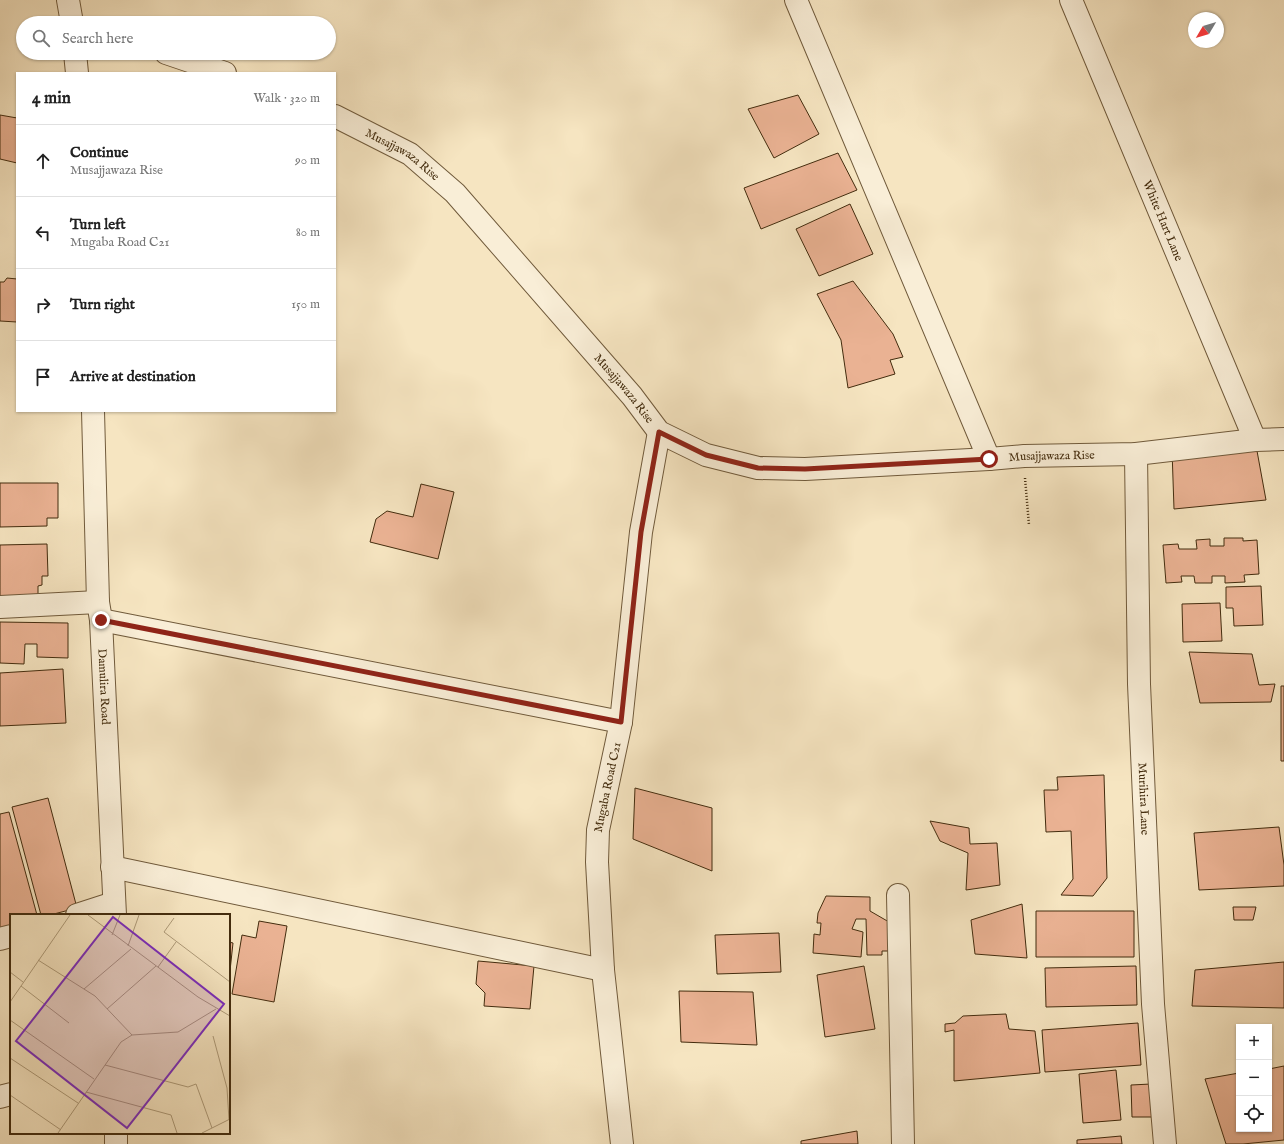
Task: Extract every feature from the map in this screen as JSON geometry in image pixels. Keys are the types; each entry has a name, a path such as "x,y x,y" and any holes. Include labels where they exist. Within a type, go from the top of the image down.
{"street":[{"path":"68,0 72,16"},
{"path":"796,0 989,459"},
{"name":"White Hart Lane","path":"1071,0 1255,440"},
{"path":"75,60 76,72"},
{"path":"187,60 222,72"},
{"name":"Musajjawaza Rise","path":"336,117 410,154 456,193 632,396 659,432 706,455 758,468 805,469 1024,456 1136,454 1255,440 1284,439"},
{"name":"Damulira Road","path":"93,412 99,611 115,909"},
{"name":"Mugaba Road C21","path":"622,1144 603,970 597,862 598,830 621,722 641,532 659,432"},
{"name":"Murihira Lane","path":"1136,454 1139,692 1153,1004 1165,1144"},
{"path":"0,607 99,611 621,722"},
{"path":"112,867 603,970"},
{"path":"898,895 903,1144"},
{"path":"82,914 115,909"},
{"path":"0,939 10,936"},
{"path":"0,1097 10,1094"}],"path":[{"path":"1024,456 1029,525"}],"building":[{"path":"798,95 819,134 774,158 748,109"},
{"path":"0,115 16,118 16,163 0,159"},
{"path":"838,153 857,190 761,229 744,188"},
{"path":"850,204 873,254 819,276 796,229"},
{"path":"7,278 16,279 16,322 0,321 0,282 4,282"},
{"path":"853,281 893,334 903,357 890,360 895,374 848,388 841,340 817,294"},
{"path":"1255,440 1266,500 1174,509 1172,450"},
{"path":"0,483 58,483 58,518 47,518 47,526 0,527"},
{"path":"421,484 454,492 438,559 370,542 376,519 387,511 413,517"},
{"path":"1224,538 1243,538 1243,541 1257,540 1259,574 1244,575 1245,582 1225,583 1225,576 1212,576 1212,583 1195,583 1194,576 1181,576 1182,582 1166,583 1163,545 1178,544 1179,549 1197,549 1196,540 1210,539 1210,546 1224,546"},
{"path":"47,544 48,576 42,576 42,585 38,586 38,596 0,597 0,545"},
{"path":"1261,586 1263,625 1234,626 1233,608 1226,608 1226,587"},
{"path":"1220,603 1222,641 1183,642 1182,604"},
{"path":"0,622 68,623 68,658 37,657 37,644 25,644 24,664 0,663"},
{"path":"1189,652 1252,654 1259,685 1275,684 1271,702 1200,703"},
{"path":"63,669 66,723 0,726 0,673"},
{"path":"1281,686 1284,686 1284,761 1281,761"},
{"path":"1104,775 1107,878 1093,896 1061,895 1073,879 1071,831 1046,832 1044,790 1058,790 1057,777"},
{"path":"635,788 712,808 712,871 633,839"},
{"path":"48,798 77,908 54,914 41,914 12,807"},
{"path":"9,812 37,914 10,914 10,929 0,932 0,814"},
{"path":"930,821 969,828 970,844 997,843 1000,885 966,890 968,853 940,841"},
{"path":"1279,827 1284,865 1284,886 1199,890 1194,833"},
{"path":"826,896 870,897 870,911 889,922 890,951 882,951 882,955 867,955 866,919 856,919 852,929 863,932 861,957 813,953 814,934 820,935 821,923 817,923 818,913"},
{"path":"1022,904 1027,958 975,954 971,920"},
{"path":"1233,907 1256,907 1253,920 1234,920"},
{"path":"1036,911 1134,911 1134,957 1036,957"},
{"path":"259,921 287,926 274,1002 232,994 242,935 256,938"},
{"path":"779,933 781,972 717,974 715,935"},
{"path":"230,942 233,943 230,971"},
{"path":"478,961 534,966 530,1009 484,1006 485,993 476,984"},
{"path":"1284,962 1284,1008 1192,1006 1195,970"},
{"path":"864,966 875,1029 825,1037 817,975"},
{"path":"1136,966 1137,1005 1046,1007 1045,968"},
{"path":"679,991 753,992 757,1045 681,1042"},
{"path":"1006,1014 1009,1029 1035,1031 1040,1073 954,1081 954,1030 945,1032 945,1024 955,1023 963,1016"},
{"path":"1138,1023 1141,1065 1045,1072 1042,1030"},
{"path":"1284,1066 1284,1140 1226,1144 1205,1079 1236,1074 1236,1132 1272,1132 1272,1068"},
{"path":"1116,1070 1121,1120 1083,1123 1079,1074"},
{"path":"1151,1084 1152,1117 1132,1117 1131,1085"},
{"path":"857,1131 858,1144 801,1144 801,1141"},
{"path":"1121,1136 1122,1144 1077,1144 1077,1140"}],"route":[{"path":"101,620 621,722 641,532 659,432 706,455 758,468 805,469 989,459"}]}
